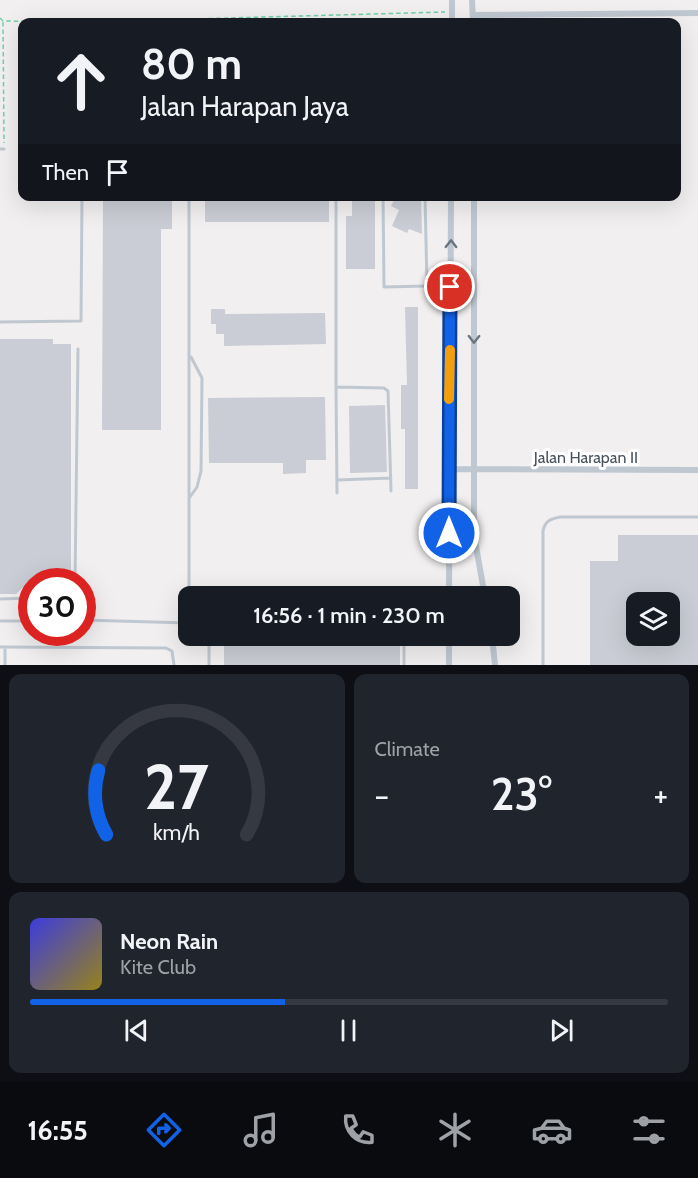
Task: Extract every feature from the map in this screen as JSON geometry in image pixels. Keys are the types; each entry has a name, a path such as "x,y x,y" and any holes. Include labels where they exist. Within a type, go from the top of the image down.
{"street":[{"path":"452,0 452,18"},
{"path":"472,0 473,18"},
{"path":"510,18 698,13"},
{"path":"448,586 452,201"},
{"path":"474,201 474,535 483,586"},
{"name":"Jalan Harapan II","path":"449,469 698,471"},
{"path":"448,646 449,665"},
{"path":"493,646 495,665"}],"lane":[{"path":"0,322 81,321 82,201"},
{"path":"189,201 189,586"},
{"path":"336,201 337,493"},
{"path":"382,201 384,287 427,286 426,201"},
{"path":"75,568 78,349"},
{"path":"190,355 202,378 200,480 190,497"},
{"path":"336,387 384,388 388,391 391,491"},
{"path":"337,480 391,478"},
{"path":"543,665 543,531 550,519 698,517"},
{"path":"0,598 18,598"},
{"path":"96,620 178,623"},
{"path":"0,621 18,621"},
{"path":"209,665 209,638 404,637 404,665"},
{"path":"5,665 2,647 166,648 174,654 174,665"}],"path":[{"path":"232,18 452,12"},
{"path":"0,18 3,21 18,21"},
{"path":"2,149 3,21"}],"building":[{"path":"103,201 172,201 172,229 161,229 161,430 102,430"},
{"path":"205,201 329,201 329,222 205,222"},
{"path":"352,201 375,201 375,269 346,269 346,216 352,216"},
{"path":"394,201 421,201 422,234 409,229 407,233 392,226 399,210 391,206"},
{"path":"405,307 418,307 418,489 405,489 405,429 401,429 401,385 407,385"},
{"path":"211,309 225,309 225,314 325,313 326,344 224,346 224,334 216,334 216,324 211,324"},
{"path":"0,339 53,339 53,344 71,344 71,568 18,568 18,592 0,594"},
{"path":"325,397 326,460 306,460 306,473 283,474 283,463 209,463 208,398"},
{"path":"385,405 387,472 350,473 349,406"},
{"path":"618,535 698,535 698,665 590,665 590,561 618,561"},
{"path":"224,646 400,646 400,665 224,665"}],"slow traffic":[{"path":"449,399 450,350"}],"route":[{"path":"449,533 450,287"}]}
